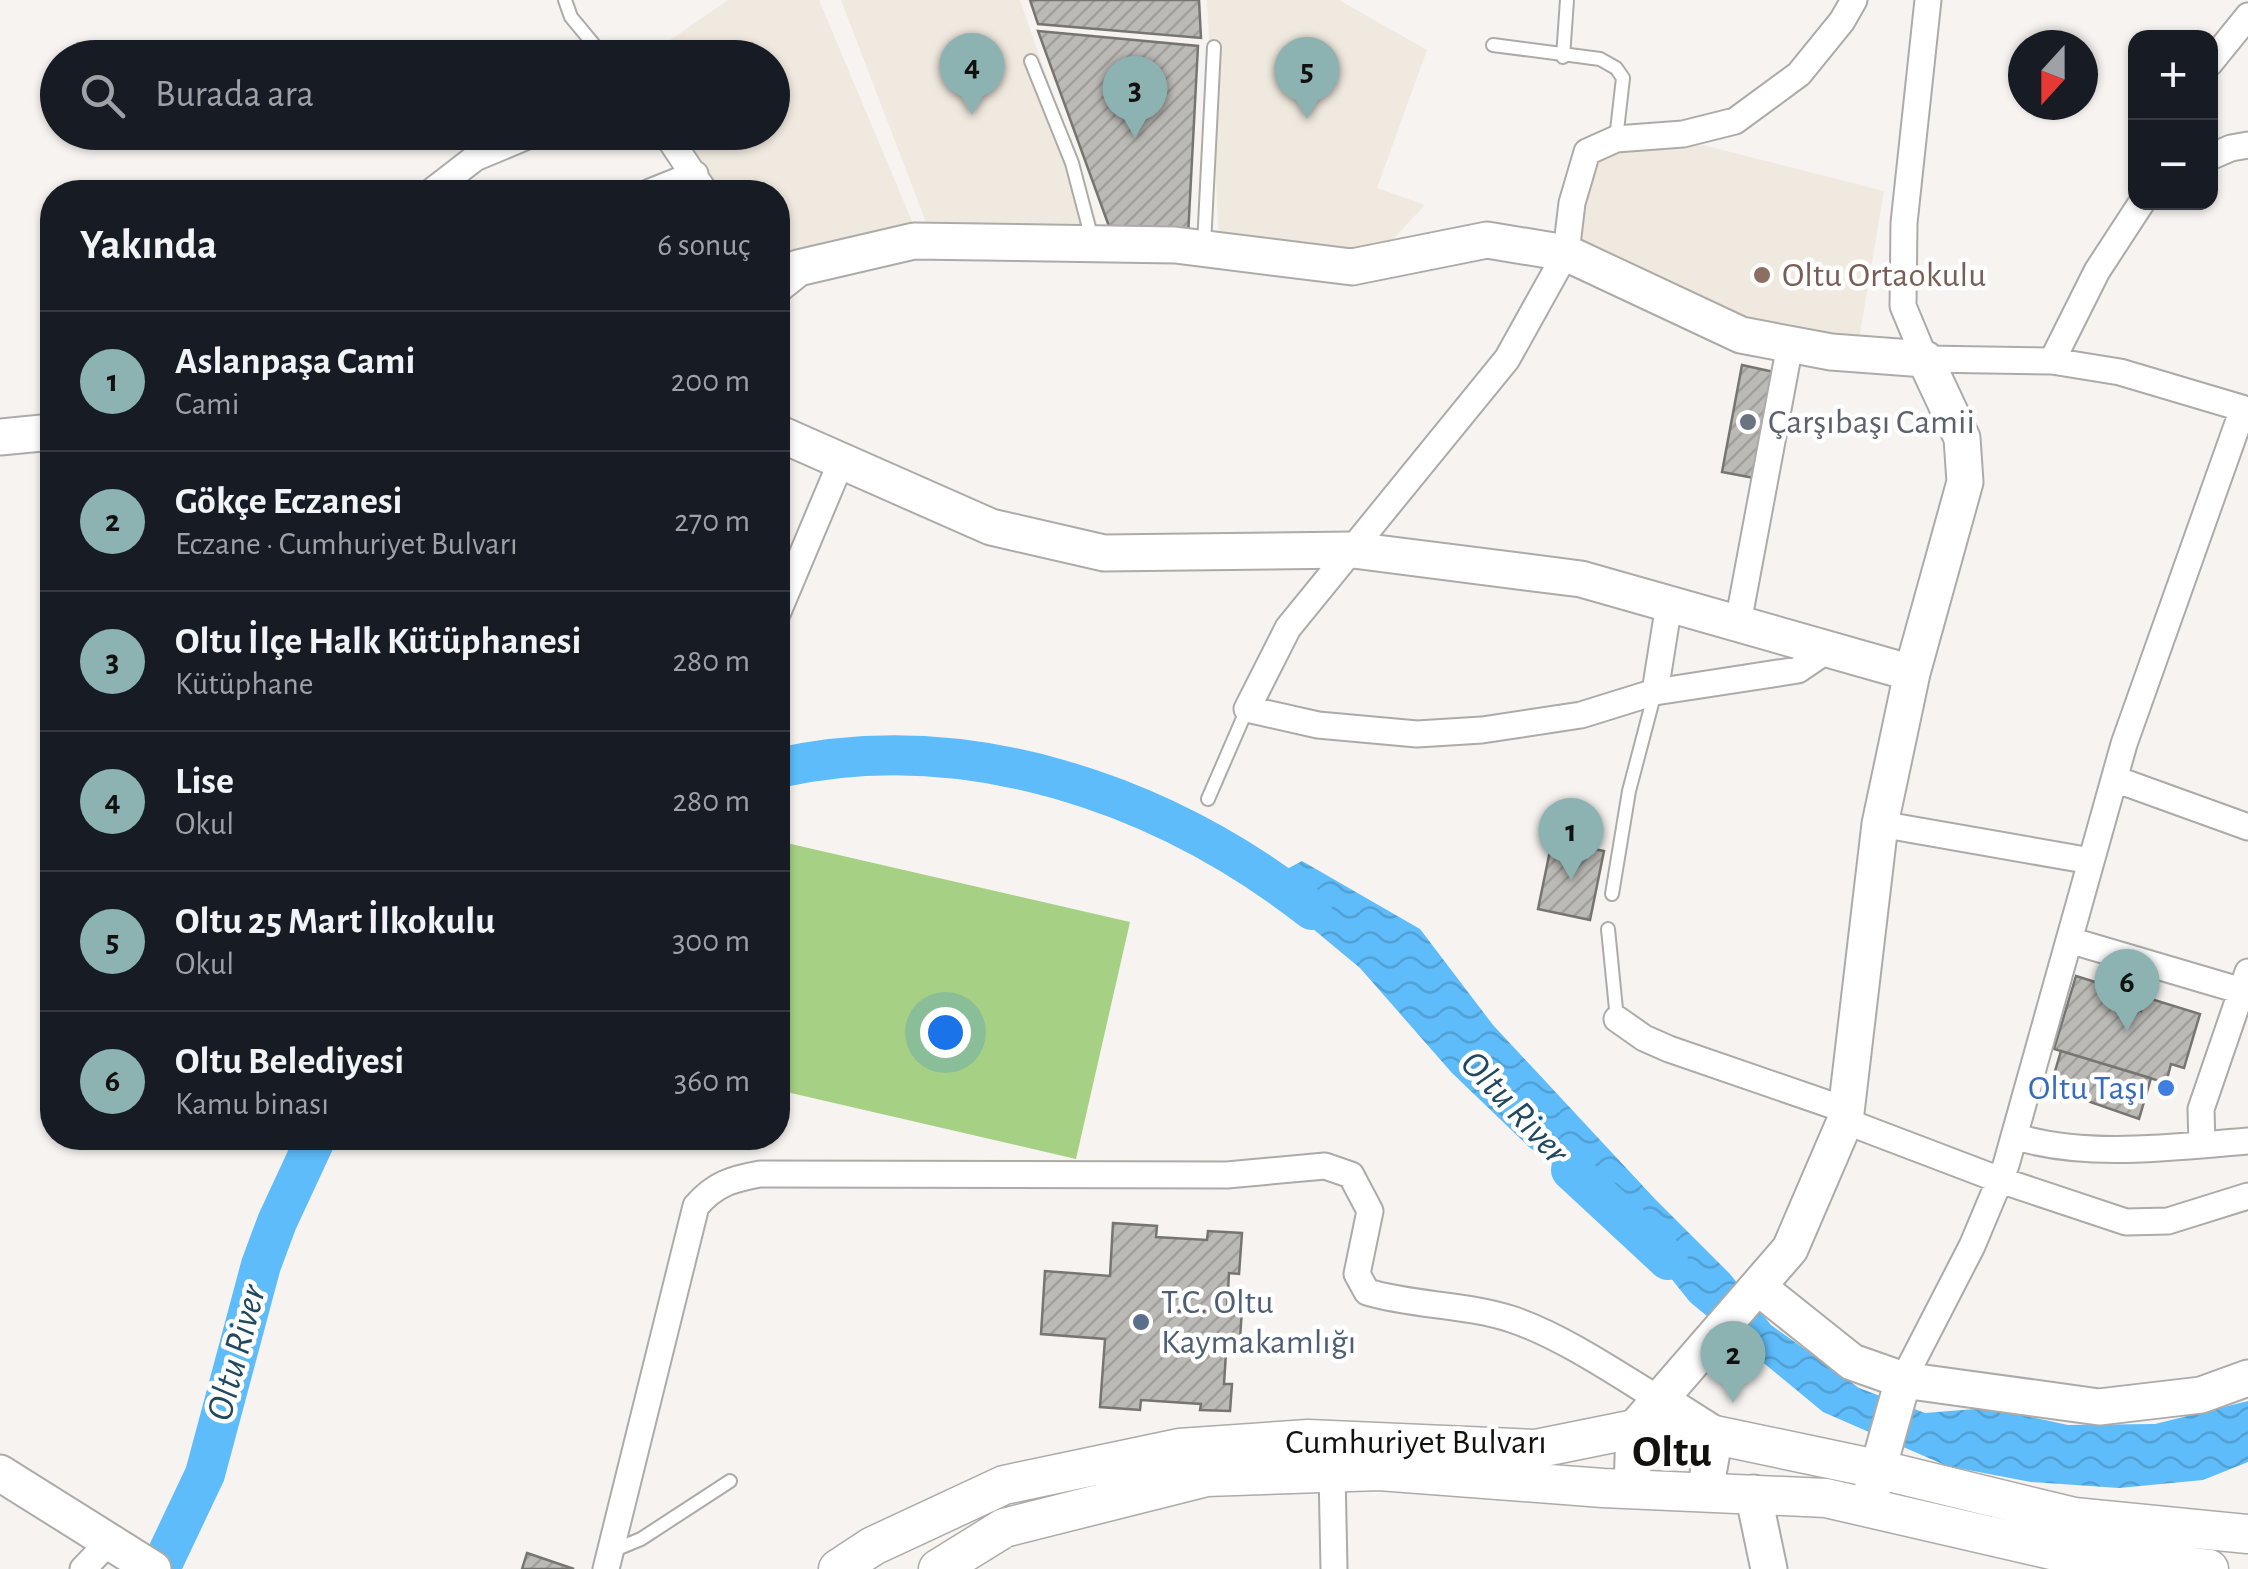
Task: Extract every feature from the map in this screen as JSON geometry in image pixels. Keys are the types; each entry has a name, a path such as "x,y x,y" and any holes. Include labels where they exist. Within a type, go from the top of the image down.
{"main road":[{"name":"Cumhuriyet Bulvarı","path":"838,1569 873,1546 1004,1485 1179,1448 1308,1439 1535,1449 1634,1429 1881,1456 2074,1518 2248,1534"},
{"name":"Cumhuriyet Bulvarı","path":"938,1569 1004,1528 1206,1476 1380,1471 1826,1498 2060,1552 2208,1569"}],"street":[{"path":"1829,649 1798,670 1655,692 1581,715 1482,730 1417,734 1318,725 1247,709 1288,628 1507,359 1566,253 1572,203 1587,152 1616,139 1684,134 1735,121 1799,74 1854,0"},
{"path":"1632,1489 1634,1429 1790,1249 1846,1116 1880,824 1912,673 1965,482 1962,438 1903,306 1904,223 1928,0"},
{"path":"2218,52 2248,16"},
{"path":"2218,154 2248,145"},
{"path":"447,180 475,158 494,150"},
{"path":"677,150 697,180"},
{"path":"2052,361 2097,271 2137,210"},
{"path":"790,274 798,268 914,241 1204,248 1352,267 1487,240 1566,253 1741,335 1831,352 1925,360 2052,361 2120,372 2246,409 2115,779 2000,1180 1972,1246 1903,1380 1868,1507"},
{"path":"1738,623 1790,344"},
{"path":"0,436 40,433"},
{"path":"790,439 991,526 1104,553 1353,550 1582,578 1912,673"},
{"path":"790,583 841,462"},
{"path":"1655,692 1669,604"},
{"path":"2115,779 2248,826"},
{"path":"1880,824 2092,861"},
{"path":"2069,940 2245,981 2202,1109 2202,1145"},
{"path":"1617,1019 1670,1050 2112,1220 2140,1224 2181,1218 2248,1196"},
{"path":"2014,1136 2076,1148 2248,1141"},
{"path":"608,1560 696,1206 710,1189 760,1174 1226,1175 1325,1166 1352,1175 1370,1211 1360,1244 1357,1274 1368,1292 1512,1320 1589,1356 1715,1435 1705,1491"},
{"path":"1758,1287 1852,1362 1903,1380 2099,1407 2201,1395 2248,1378"},
{"path":"1332,1472 1334,1569"},
{"path":"0,1473 153,1569"},
{"path":"1753,1493 1770,1569"},
{"path":"83,1569 108,1542"}],"lane":[{"path":"565,0 571,17 590,40"},
{"path":"1564,57 1567,0"},
{"path":"1493,46 1600,59 1616,68 1623,78 1616,139"},
{"path":"1204,248 1214,48"},
{"path":"1032,60 1072,163 1093,244"},
{"path":"1612,894 1629,791 1655,692"},
{"path":"1208,799 1247,709"},
{"path":"1608,929 1617,1019"},
{"path":"608,1560 730,1481"}],"shaded area":[{"path":"728,0 819,0 914,226 790,254 790,180 708,180 692,150 790,150 790,40 670,40"},
{"path":"841,0 1020,0 1100,231 929,230"},
{"path":"1207,0 1339,0 1427,50 1377,188 1425,205 1380,253 1219,242"},
{"name":"Oltu Ortaokulu","path":"1703,145 1884,191 1859,339 1787,331 1737,313 1571,238 1594,154"}],"green space":[{"path":"790,844 1130,922 1076,1159 790,1093"}],"water":[{"path":"1302,861 1420,929 1493,1025 1730,1274 1771,1325 1859,1388 1925,1413 1988,1408 2068,1425 2155,1424 2248,1401 2248,1462 2203,1480 2119,1488 2031,1482 1947,1466 1823,1412 1690,1302 1622,1217 1529,1147 1452,1073 1360,968 1259,884"}],"building":[{"path":"1030,0 1199,0 1201,38 1038,24"},
{"path":"1038,31 1198,46 1188,236 1110,229"},
{"name":"Çarşıbaşı Camii","path":"1742,365 1774,372 1754,478 1722,472"},
{"path":"1552,841 1604,851 1590,920 1538,909"},
{"path":"2076,976 2118,989 2114,1003 2141,1011 2145,997 2200,1014 2184,1068 2171,1064 2166,1083 2054,1049"},
{"path":"2061,1051 2151,1078 2139,1119 2050,1088"},
{"name":"T.C. Oltu Kaymakamlığı","path":"1113,1223 1157,1226 1156,1237 1207,1240 1208,1231 1242,1233 1239,1274 1229,1273 1227,1308 1242,1309 1239,1353 1226,1353 1224,1384 1232,1384 1230,1411 1200,1410 1201,1404 1141,1400 1140,1410 1100,1407 1105,1339 1041,1334 1045,1271 1110,1276"},
{"path":"527,1553 574,1569 522,1569"}],"waterway":[{"name":"Oltu River","path":"790,766 849,757 920,756 990,764 1059,779 1127,803 1192,833 1254,869 1312,910"},
{"name":"Oltu River","path":"160,1569 205,1474 261,1265 310,1150"},
{"name":"Oltu River","path":"1571,1170 1668,1260"}],"place":[{"name":"Lise","path":"972,115"},
{"name":"Oltu 25 Mart İlkokulu","path":"1307,119"},
{"name":"Oltu İlçe Halk Kütüphanesi","path":"1135,138"},
{"name":"Oltu Ortaokulu","path":"1762,275"},
{"name":"Çarşıbaşı Camii","path":"1748,422"},
{"name":"Aslanpaşa Cami","path":"1571,880"},
{"name":"Oltu Belediyesi","path":"2127,1031"},
{"name":"Oltu Taşı","path":"2166,1088"},
{"name":"T.C. Oltu Kaymakamlığı","path":"1141,1322"},
{"name":"Gökçe Eczanesi","path":"1733,1403"}],"district":[{"name":"Oltu","path":"1672,1452"}]}
